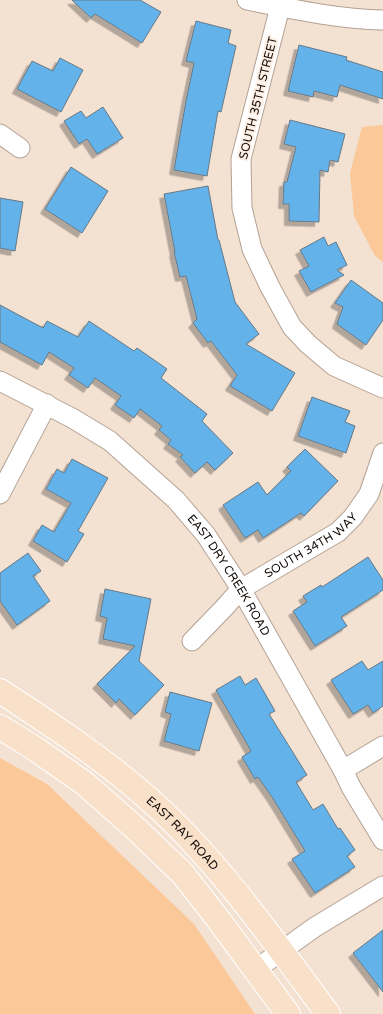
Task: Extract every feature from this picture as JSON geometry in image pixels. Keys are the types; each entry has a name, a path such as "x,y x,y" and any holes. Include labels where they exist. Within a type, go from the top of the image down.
{"main road":[{"name":"EAST RAY ROAD","path":"0,691 97,756 151,801 201,850 241,898 328,1014"},
{"path":"0,727 84,783 183,874 288,1014"}],"street":[{"path":"247,0 357,20 383,20"},
{"name":"SOUTH 35TH STREET","path":"280,7 241,159 242,208 252,249 292,327 308,344 334,366 383,388"},
{"path":"0,134 20,148"},
{"name":"EAST DRY CREEK ROAD","path":"0,381 47,404 110,441 176,500 206,535 241,589 351,787 383,840"},
{"path":"0,494 47,404"},
{"name":"SOUTH 34TH WAY","path":"192,641 241,589 338,532 353,517 370,494 383,452"},
{"path":"343,770 383,746"},
{"path":"255,970 315,927 383,886"}],"shaded area":[{"path":"383,125 383,262 375,256 354,216 350,173 362,127"},
{"path":"0,758 47,784 194,924 255,1014 0,1014"}],"building":[{"path":"72,0 140,0 161,12 142,43 95,14 91,18"},
{"path":"196,21 231,30 228,43 236,46 221,112 218,111 207,176 174,170 194,63 186,61"},
{"path":"299,45 347,57 346,60 383,72 383,99 340,85 337,97 314,91 313,97 288,91"},
{"path":"60,58 83,70 61,112 17,89 32,61 53,71"},
{"path":"103,107 123,138 97,154 87,139 79,144 64,121 81,111 86,118"},
{"path":"290,120 345,134 338,162 330,160 328,172 320,170 319,222 289,221 289,204 283,204 284,182 287,182 296,147 284,144"},
{"path":"71,167 108,191 82,233 45,209"},
{"path":"208,186 218,240 235,302 259,334 246,344 295,373 272,411 230,386 237,375 211,341 208,343 193,323 197,319 186,276 180,277 164,194"},
{"path":"0,198 23,202 15,251 0,248"},
{"path":"324,237 328,246 336,242 347,265 337,270 344,275 311,292 299,271 309,266 300,250"},
{"path":"351,280 383,303 383,320 366,345 337,324 343,307 335,303"},
{"path":"0,305 43,328 47,321 78,337 89,321 134,351 137,348 167,369 161,378 207,414 202,421 233,453 215,470 207,462 195,473 180,457 183,455 168,444 171,440 159,430 162,426 140,409 134,418 115,405 121,396 95,378 88,388 69,375 74,368 49,352 42,365 0,342"},
{"path":"312,397 350,411 345,422 355,426 346,453 298,436"},
{"path":"305,449 338,481 304,516 301,513 263,538 258,530 245,538 223,505 258,482 267,495 291,471 287,467"},
{"path":"72,459 108,478 78,531 84,534 67,562 33,541 42,525 54,532 71,503 46,489 57,469 64,473"},
{"path":"28,553 41,571 33,576 50,601 17,625 0,601 0,573"},
{"path":"368,557 383,580 383,590 341,617 347,626 315,646 293,611 307,602 303,596 321,585 322,587"},
{"path":"105,589 151,599 139,661 164,685 135,715 119,699 116,703 97,684 135,646 103,639 107,618 100,616"},
{"path":"362,661 368,670 383,661 383,706 373,713 368,705 353,714 331,680"},
{"path":"240,676 245,685 256,678 275,711 269,714 307,775 296,782 313,810 323,804 338,829 340,828 355,850 347,856 355,867 315,893 292,859 305,851 272,797 258,777 255,779 242,757 251,751 216,690"},
{"path":"170,692 212,703 199,751 164,741 171,714 165,712"},
{"path":"383,930 383,992 353,953"}]}
